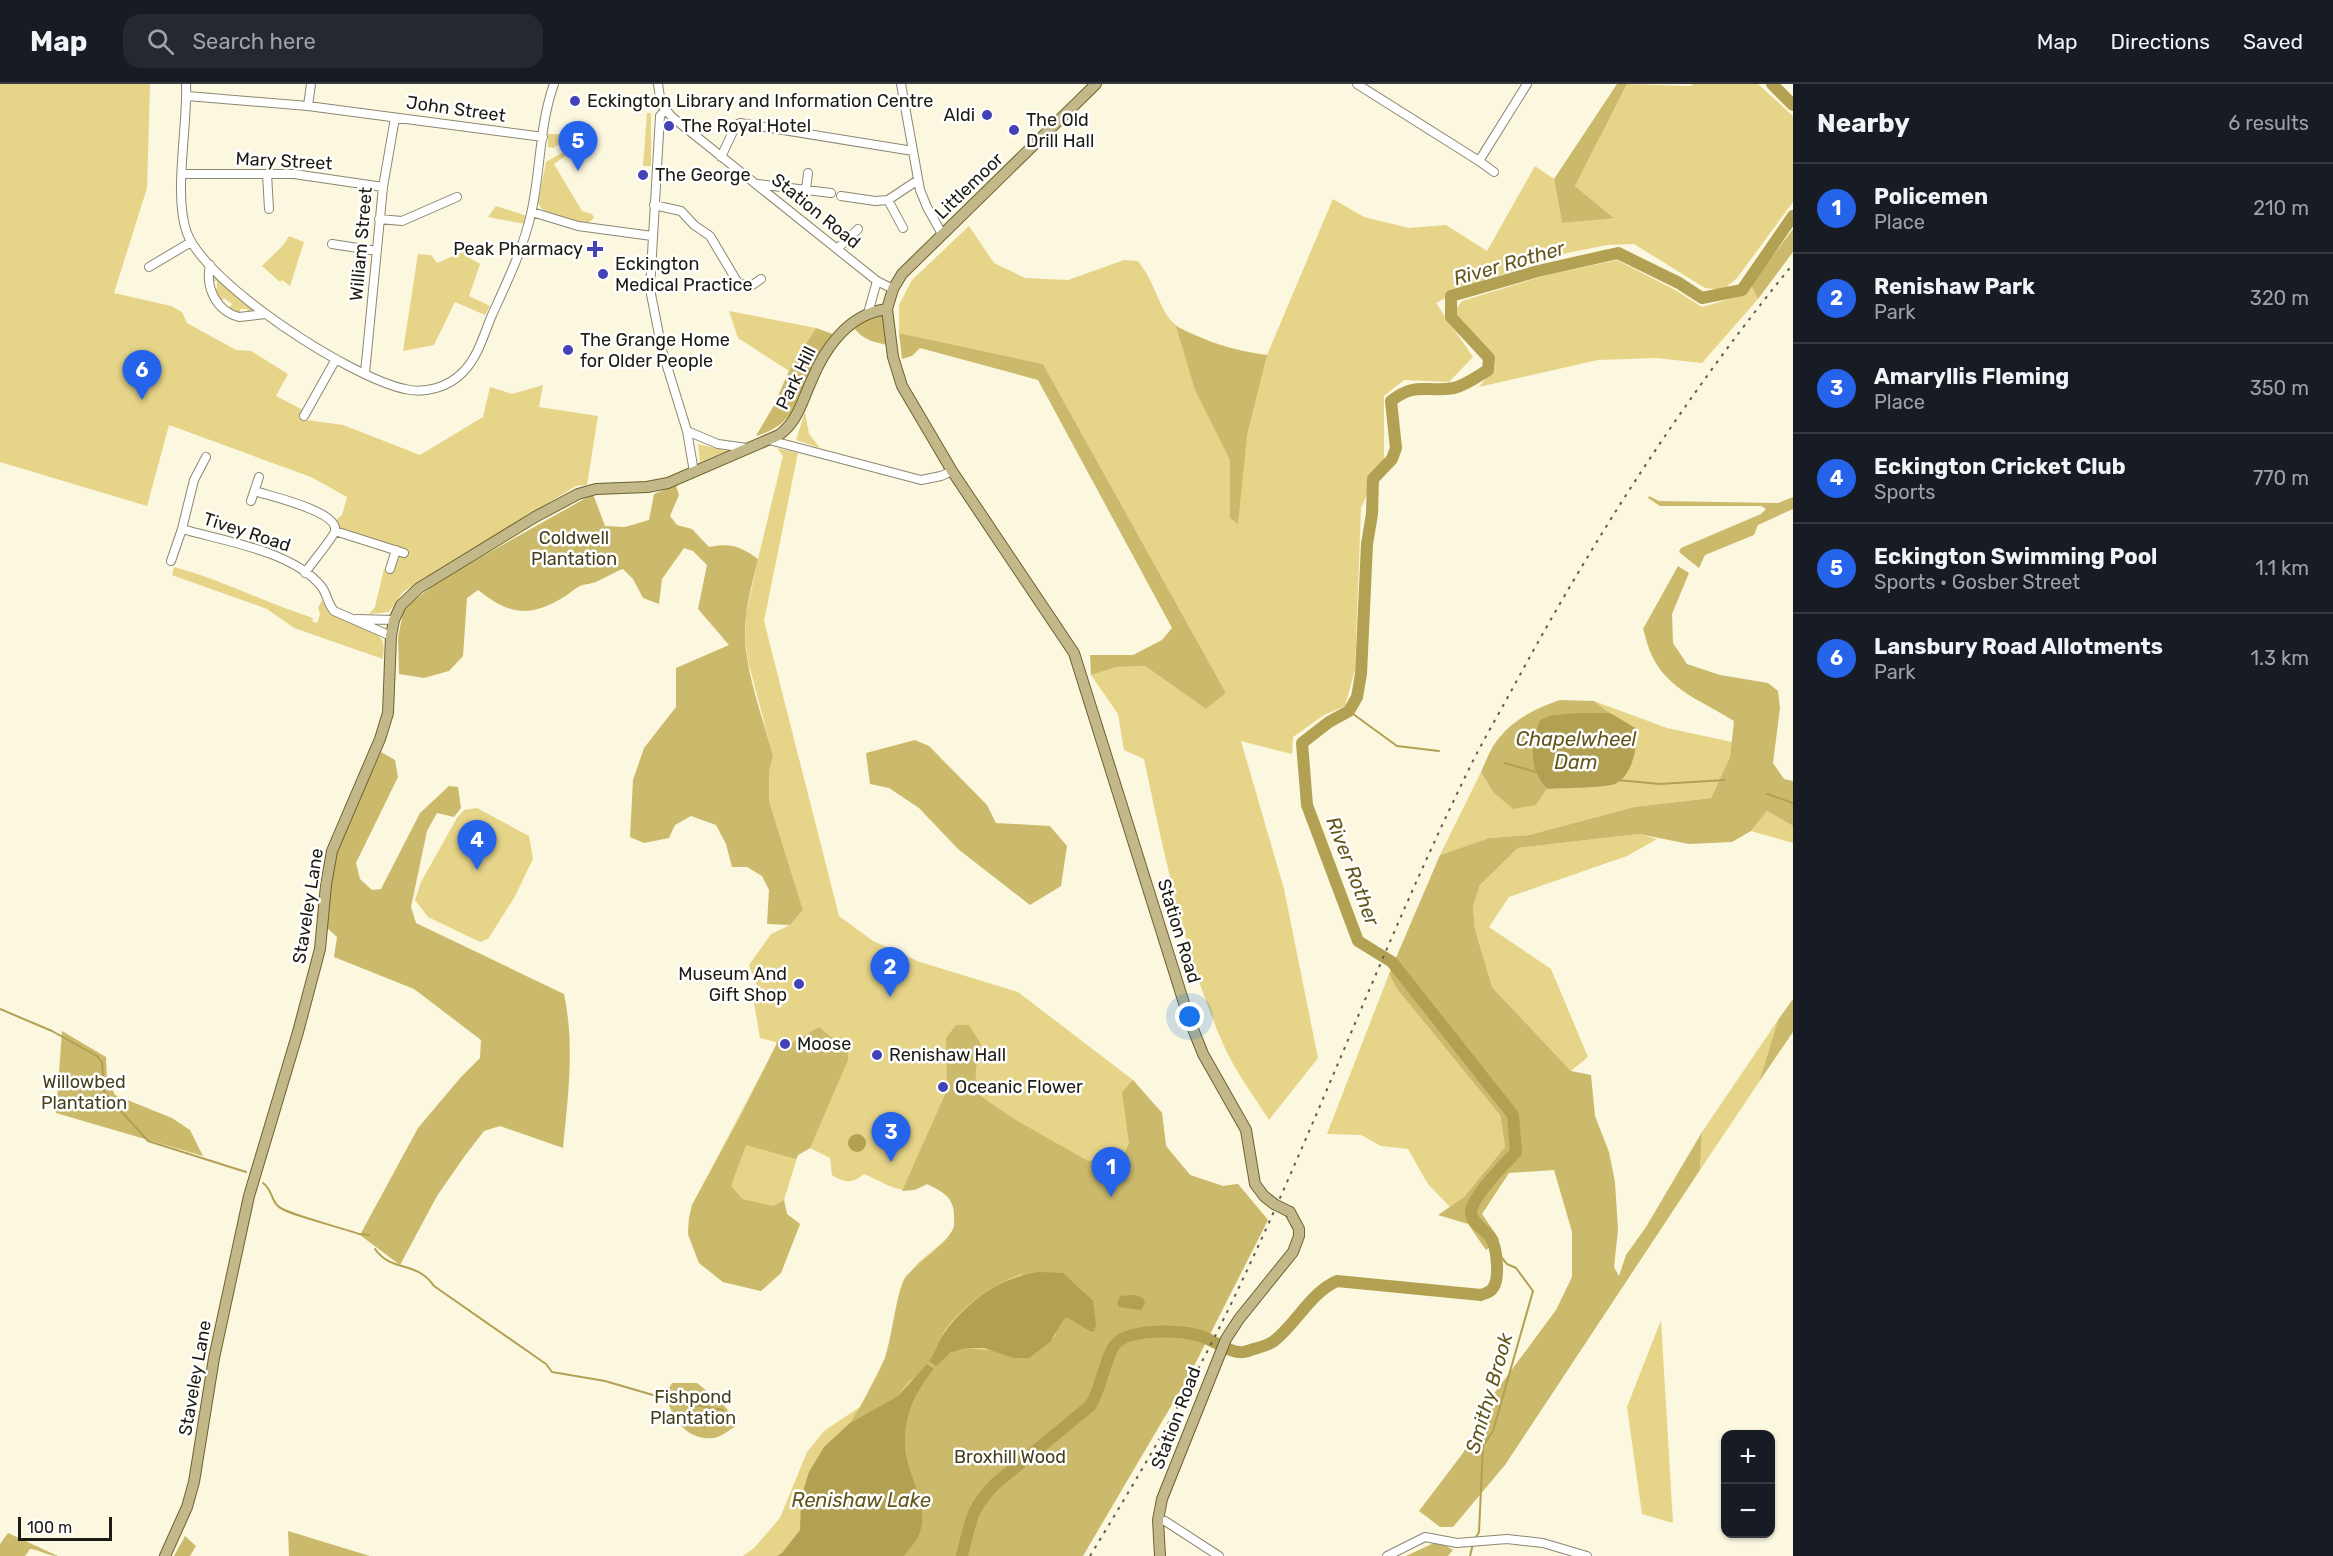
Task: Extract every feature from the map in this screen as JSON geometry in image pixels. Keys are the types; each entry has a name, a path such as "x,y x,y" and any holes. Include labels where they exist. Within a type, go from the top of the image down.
{"main road":[{"name":"Littlemoor","path":"893,289 910,266 1096,84"},
{"path":"887,309 893,289"},
{"name":"Park Hill","path":"747,448 770,440 793,423 819,362 855,320 868,313 887,309"},
{"name":"Station Road","path":"887,309 893,357 902,386 952,471 1074,653 1189,1019 1203,1054 1246,1130 1255,1184 1264,1196 1290,1212 1299,1229 1293,1252 1239,1319 1216,1361 1162,1499 1158,1520 1160,1556"},
{"name":"Staveley Lane","path":"165,1556 187,1507 194,1482 214,1358 249,1196 320,949 326,885 332,851 380,740 388,713 391,636 394,620 401,605 419,588 535,517 578,494 596,489 657,485 694,472 747,448"}],"street":[{"path":"186,84 183,217 191,242 210,265 266,314 300,338 365,373 404,389 420,390 436,388 463,372 476,354 511,273 532,212 548,102 554,84"},
{"path":"308,106 310,84"},
{"path":"658,84 665,110 660,116 649,277 662,350 687,431 694,472"},
{"path":"901,84 923,200 942,234"},
{"path":"1357,84 1494,172"},
{"path":"1479,161 1527,84"},
{"name":"John Street","path":"187,96 308,106 543,137"},
{"name":"Station Road","path":"665,110 837,249 877,280 893,289"},
{"name":"William Street","path":"365,373 379,219 395,118"},
{"path":"721,156 736,125 740,123 913,151"},
{"path":"806,189 808,173"},
{"name":"Mary Street","path":"183,174 309,176 383,187"},
{"path":"267,174 269,209"},
{"path":"845,200 888,200 918,180"},
{"path":"756,184 831,193"},
{"path":"379,219 402,221 458,197"},
{"path":"888,200 903,228"},
{"path":"654,205 681,211 694,225 710,236 738,283 751,286 761,279"},
{"path":"532,212 578,226 652,236"},
{"path":"837,249 858,229"},
{"path":"149,267 191,242"},
{"path":"332,244 376,251"},
{"path":"210,265 210,292 223,307 239,317 266,314"},
{"path":"868,313 877,280"},
{"path":"304,416 336,359"},
{"path":"687,431 718,444 747,448"},
{"path":"770,440 921,480 952,471"},
{"name":"Tivey Road","path":"206,457 194,480 182,529 284,560 322,587 334,611 391,636"},
{"path":"252,501 259,477"},
{"path":"255,491 318,511 330,519 335,531"},
{"path":"171,561 182,529"},
{"path":"335,531 400,551 390,569"},
{"path":"305,573 335,531"},
{"path":"353,619 394,620"},
{"path":"1158,1520 1165,1521 1219,1556"},
{"path":"1387,1556 1425,1537 1457,1543 1507,1539 1543,1543 1587,1556"}],"green space":[{"path":"0,84 150,84 147,188 114,293 171,306 182,312 187,323 236,350 251,351 288,374 276,396 303,410 307,420 343,425 420,455 483,417 490,387 512,394 543,385 539,407 598,416 587,485 576,486 403,592 389,612 369,614 375,607 384,569 393,572 398,556 406,557 407,550 340,528 336,520 342,515 347,497 311,477 169,425 147,506 0,462"},
{"path":"1617,84 1627,84 1575,186 1614,218 1562,223 1554,179"},
{"path":"1627,84 1690,86 1693,84 1758,84 1793,116 1793,202 1737,278 1723,290 1705,288 1634,244 1607,245 1567,253 1467,286 1436,303 1473,357 1449,382 1404,380 1384,396 1384,458 1361,508 1355,670 1345,706 1324,715 1293,737 1292,754 1241,741 1284,889 1318,1058 1269,1120 1228,1055 1210,1012 1177,905 1144,759 1124,750 1118,714 1091,675 1117,667 1145,666 1206,709 1226,693 1043,364 899,333 899,305 912,280 969,226 994,263 1025,278 1068,280 1124,260 1138,261 1166,314 1184,331 1212,343 1267,355 1333,199 1364,217 1409,228 1446,225 1487,251 1535,166 1554,179 1562,223 1613,217 1575,186"},
{"path":"647,113 651,113 651,166 643,166"},
{"path":"575,125 588,127 553,148 548,147 548,134 573,134"},
{"path":"565,151 567,155 554,164 582,211 592,214 594,218 588,223 553,215 541,208 538,203 546,162"},
{"path":"496,206 527,216 525,224 488,217"},
{"path":"1793,229 1793,252 1758,299 1751,285"},
{"path":"289,236 304,242 290,286 282,280 280,282 262,266"},
{"path":"472,248 468,257 480,264 469,296 490,306 485,315 455,302 434,345 403,351 418,254 431,255 437,263"},
{"path":"1617,260 1675,290 1702,307 1744,295 1751,285 1758,299 1702,363 1656,358 1598,360 1479,387 1495,367 1494,357 1458,317 1456,309 1462,301 1547,275"},
{"path":"213,275 255,312 248,314 247,309 240,309 240,314 236,314 229,308 232,304 224,298 221,302 213,289 217,288 217,281 213,281"},
{"path":"729,311 816,328 789,371 738,338"},
{"path":"882,315 887,345 868,339 853,327 865,319"},
{"path":"1176,326 1220,345 1267,355 1247,435 1238,524 1230,518 1230,460 1195,390"},
{"path":"816,328 833,334 814,361 795,407 781,424 756,436 773,407 789,371"},
{"path":"899,333 1043,364 1226,693 1206,709 1145,666 1117,667 1091,675 1090,655 1133,655 1162,640 1172,628 1038,380 920,348 912,356 902,359"},
{"path":"805,412 809,434 820,448 796,440"},
{"path":"698,444 727,451 700,462"},
{"path":"777,448 798,453 764,621 839,916 873,941 920,962 1018,992 1133,1080 1162,1113 1166,1146 1190,1175 1223,1186 1238,1184 1268,1220 957,1556 743,1556 754,1548 780,1518 807,1452 824,1431 860,1407 885,1358 904,1280 919,1262 948,1238 954,1228 954,1209 951,1200 944,1192 927,1184 910,1190 902,1190 864,1174 856,1180 841,1180 832,1175 830,1158 810,1148 798,1155 784,1200 787,1214 800,1224 781,1273 761,1291 723,1282 699,1263 688,1234 692,1205 776,1046 776,1042 760,1038 754,1003 758,988 749,965 771,934 790,925 803,910 769,801 769,772 773,756 748,661 745,637 746,615 783,456"},
{"name":"Coldwell Plantation","path":"676,485 679,495 670,516 677,525 692,529 709,547 723,545 735,547 758,559 747,608 746,653 773,756 769,772 769,801 803,910 790,925 767,924 769,890 762,876 747,867 732,867 726,844 716,825 691,816 675,825 669,838 644,843 630,837 633,780 644,748 676,707 676,668 729,645 698,609 707,565 693,551 684,548 662,579 659,604 643,598 633,579 623,569 596,582 580,586 552,604 530,611 510,609 500,605 478,590 467,598 463,656 449,671 424,678 399,674 398,637 404,608 442,579 593,494 605,526 625,527 649,520 654,494"},
{"path":"1649,496 1659,501 1778,503 1793,497 1793,509 1758,525 1754,535 1705,555 1699,568 1679,552 1681,548 1761,514 1766,509 1761,506 1660,506 1648,498"},
{"path":"1678,566 1689,573 1672,614 1673,643 1687,664 1720,675 1768,683 1778,691 1780,708 1773,763 1784,779 1793,781 1793,826 1767,811 1751,831 1732,842 1689,844 1639,834 1518,848 1480,885 1473,907 1475,929 1492,987 1571,1071 1591,1075 1595,1116 1609,1152 1615,1182 1618,1230 1614,1267 1619,1276 1626,1255 1646,1227 1702,1132 1700,1170 1505,1465 1453,1527 1440,1527 1419,1511 1463,1453 1490,1399 1556,1310 1572,1277 1572,1232 1554,1170 1509,1173 1482,1214 1499,1239 1486,1250 1468,1224 1438,1215 1464,1197 1505,1147 1500,1115 1397,989 1389,974 1440,855 1489,838 1529,835 1634,807 1711,798 1730,757 1734,721 1688,694 1667,678 1652,656 1643,629"},
{"path":"174,567 313,618 312,621 317,623 320,614 318,608 322,600 336,616 377,634 383,642 383,659 294,628 267,609 172,575"},
{"path":"1560,700 1594,701 1610,713 1552,715 1539,744 1535,762 1540,780 1547,789 1536,805 1513,809 1493,792 1481,772 1489,754 1505,731 1519,719"},
{"path":"1594,701 1667,728 1732,742 1730,757 1711,798 1634,807 1529,835 1489,838 1440,855 1481,772 1493,792 1536,805 1547,789 1613,784 1610,713"},
{"path":"915,740 929,746 987,805 996,823 1050,826 1067,846 1061,886 1030,905 958,849 919,808 889,788 870,784 866,753"},
{"path":"381,752 395,760 398,777 356,863 360,879 372,890 381,889 420,813 449,786 458,787 461,808 454,817 437,813 427,831 411,907 416,923 564,994 570,1052 563,1148 500,1126 484,1131 437,1196 400,1265 360,1235 418,1128 480,1058 481,1040 414,989 334,957 337,937 326,927 332,870 339,845"},
{"path":"477,808 529,836 533,859 514,898 488,939 480,942 428,917 415,900 421,882 457,818 464,810"},
{"path":"1767,811 1793,826 1793,843 1751,831"},
{"path":"1639,834 1657,839 1627,856 1509,897 1489,927 1551,969 1588,1057 1571,1071 1492,987 1475,929 1473,907 1480,885 1518,848"},
{"path":"1389,974 1397,989 1500,1115 1505,1147 1464,1197 1450,1207 1428,1184 1408,1149 1381,1146 1361,1135 1327,1134"},
{"path":"1793,999 1793,1032 1759,1082 1778,1020"},
{"path":"1778,1020 1759,1082 1700,1170 1702,1132"},
{"name":"Broxhill Wood","path":"956,1025 969,1025 981,1044 976,1078 982,1097 1014,1119 1088,1161 1124,1155 1129,1143 1122,1092 1133,1080 1162,1113 1166,1146 1190,1175 1223,1186 1238,1184 1268,1220 1190,1374 1083,1556 904,1556 918,1537 922,1517 919,1496 906,1455 905,1432 914,1399 933,1369 909,1381 898,1396 850,1423 878,1375 885,1358 899,1294 905,1278 941,1245 954,1225 952,1204 940,1191 927,1184 915,1190 902,1191 947,1090 946,1038","holes":["1021,1274 1095,1328 1091,1332 1068,1318 1057,1327 1055,1337 996,1351 966,1348 929,1361 942,1335 966,1307 988,1291"]},
{"path":"819,1027 848,1051 848,1060 810,1148 798,1155 796,1159 746,1145 731,1186 742,1199 774,1206 784,1200 787,1214 800,1224 781,1273 761,1291 723,1282 699,1263 688,1234 692,1205 777,1043 792,1043"},
{"name":"Willowbed Plantation","path":"62,1031 106,1057 107,1079 115,1095 172,1118 190,1130 203,1156 56,1113"},
{"path":"1661,1320 1673,1523 1642,1514 1627,1407"},
{"name":"Fishpond Plantation","path":"672,1383 697,1383 723,1404 736,1421 735,1427 714,1438 695,1436 688,1432 676,1420 665,1395"},
{"path":"288,1531 370,1556 289,1556"},
{"path":"8,1533 58,1556 30,1549 25,1556 0,1556 0,1544"},
{"path":"185,1536 196,1546 190,1556 174,1556"},
{"path":"1438,1541 1453,1550 1448,1556 1406,1556"}],"water":[{"name":"Chapelwheel Dam","path":"1610,713 1637,729 1633,760 1626,774 1615,784 1547,789 1537,774 1533,756 1540,720 1552,715"},
{"path":"857,1134 863,1137 866,1143 863,1149 857,1152 851,1149 848,1143 851,1137"},
{"path":"1039,1272 1063,1273 1093,1301 1096,1324 1094,1331 1091,1332 1068,1318 1064,1319 1050,1342 1029,1358 1013,1358 984,1348 966,1348 950,1353 936,1366 929,1361 945,1332 954,1321 986,1292 1012,1279"},
{"path":"1135,1295 1143,1298 1145,1303 1141,1310 1119,1307 1117,1303 1120,1296"},
{"name":"Renishaw Lake","path":"927,1364 934,1369 920,1388 910,1409 905,1432 908,1465 919,1496 922,1517 918,1537 913,1545 904,1556 777,1556 800,1530 801,1498 809,1472 824,1447 850,1423 898,1396"}],"waterway":[{"name":"River Rother","path":"1772,84 1793,105"},
{"name":"River Rother","path":"962,1556 972,1517 986,1493 1090,1406 1111,1352 1120,1340 1140,1333 1188,1333 1242,1352 1265,1346 1274,1341 1319,1293 1337,1281 1481,1295 1493,1288 1497,1271 1493,1243 1473,1219 1471,1212 1483,1189 1516,1152 1513,1115 1392,962 1358,941 1307,805 1302,743 1329,722 1349,711 1357,697 1361,674 1367,544 1372,514 1373,479 1392,459 1396,448 1391,401 1415,389 1458,387 1488,370 1489,358 1451,317 1451,296 1538,271 1618,253 1679,283 1702,298 1742,290 1793,216"},
{"path":"1349,711 1397,746 1439,751"},
{"path":"1505,763 1536,772"},
{"path":"1617,780 1660,784 1725,780"},
{"path":"1767,794 1793,803"},
{"path":"0,1009 52,1031 97,1056 102,1062 104,1092 148,1141 246,1172"},
{"path":"263,1183 276,1204 283,1209 302,1217 369,1235"},
{"path":"375,1249 389,1261 420,1273 434,1286 546,1364 552,1372 605,1381 677,1402 723,1410"},
{"name":"Smithy Brook","path":"1475,1539 1479,1532 1483,1446 1493,1431 1533,1291 1516,1268 1507,1264 1496,1251"},
{"name":"Smithy Brook","path":"1470,1556 1473,1544"}],"railway":[{"path":"1090,1556 1164,1432 1231,1304 1292,1171 1407,902 1486,737 1577,574 1644,468 1716,364 1793,264"}],"place":[{"name":"Eckington Library and Information Centre","path":"575,101"},
{"name":"Aldi","path":"987,115"},
{"name":"The Royal Hotel","path":"669,126"},
{"name":"The Old Drill Hall","path":"1014,130"},
{"name":"Eckington Swimming Pool","path":"578,171"},
{"name":"The George","path":"643,175"},
{"name":"Peak Pharmacy","path":"595,249"},
{"name":"Eckington Medical Practice","path":"603,274"},
{"name":"The Grange Home for Older People","path":"568,350"},
{"name":"Lansbury Road Allotments","path":"142,400"},
{"name":"Eckington Cricket Club","path":"477,870"},
{"name":"Museum And Gift Shop","path":"799,984"},
{"name":"Renishaw Park","path":"890,997"},
{"name":"Moose","path":"785,1044"},
{"name":"Renishaw Hall","path":"877,1055"},
{"name":"Oceanic Flower","path":"943,1087"},
{"name":"Amaryllis Fleming","path":"891,1162"},
{"name":"Policemen","path":"1111,1197"}]}
